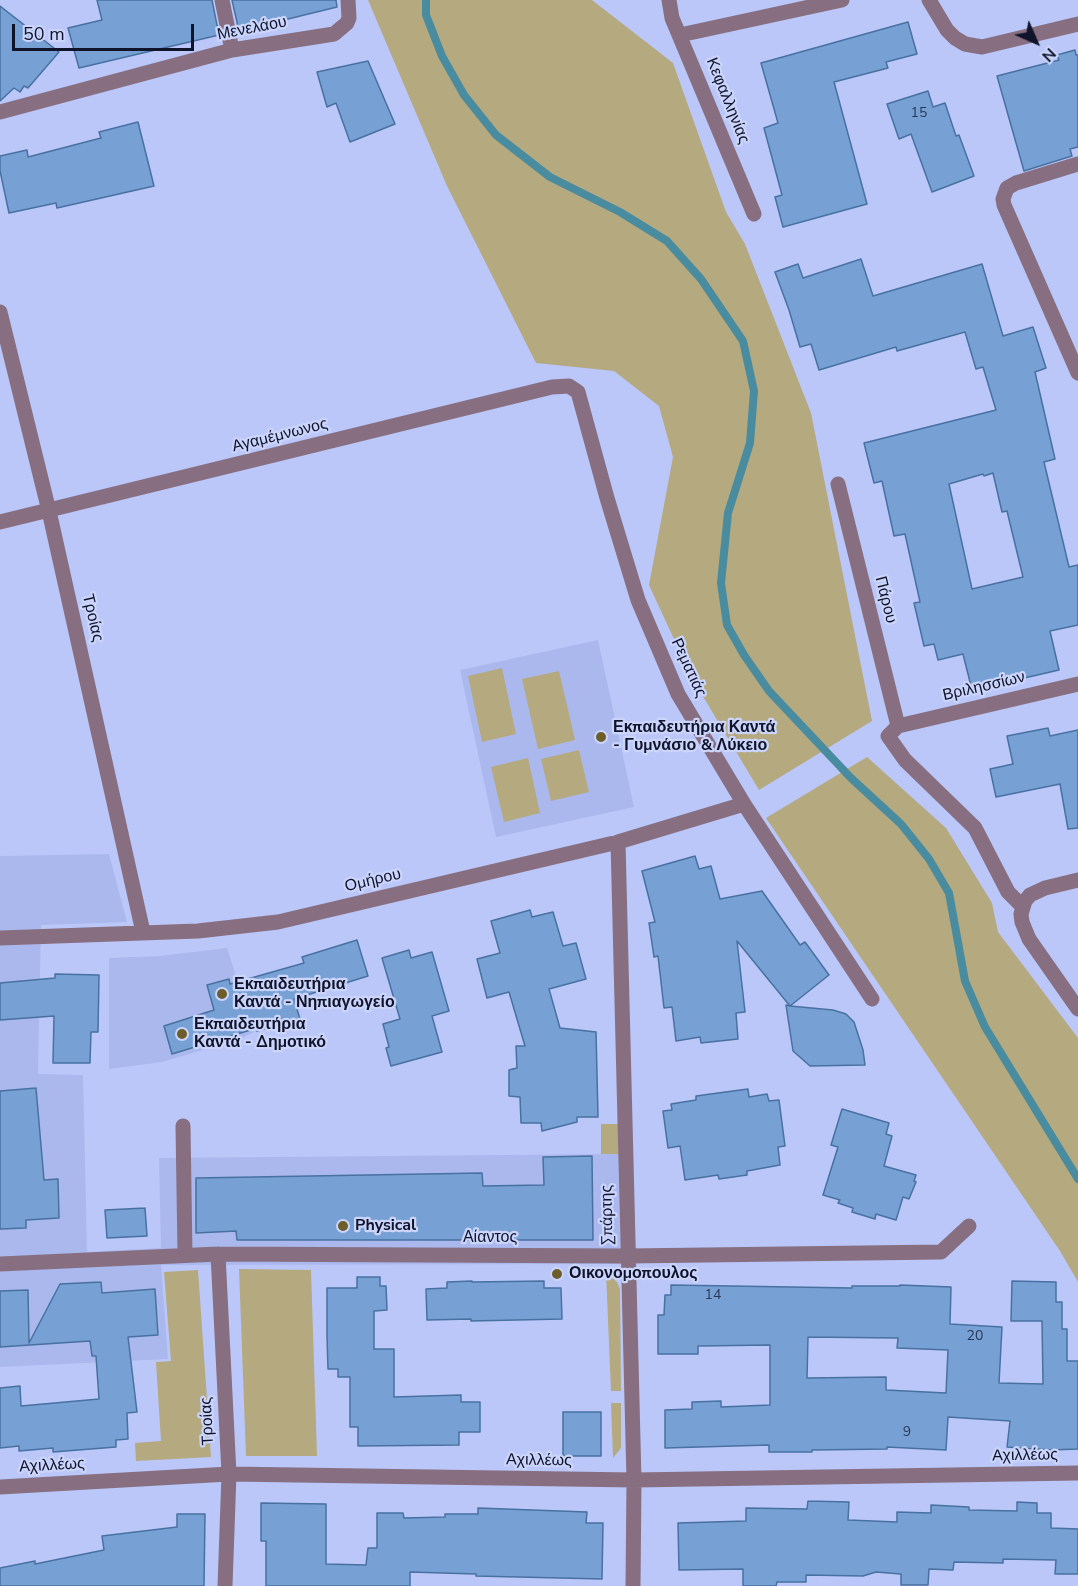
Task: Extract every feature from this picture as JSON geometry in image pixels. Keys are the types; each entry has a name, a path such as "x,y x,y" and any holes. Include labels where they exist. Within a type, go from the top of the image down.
{"street":[{"path":"222,0 232,50"},
{"name":"Μενελάου","path":"0,112 232,50 334,34 347,23 348,0"},
{"name":"Κεφαλληνίας","path":"669,0 672,18 754,214"},
{"path":"680,35 842,0"},
{"path":"929,0 947,30 955,38 965,44 982,47 1078,24"},
{"path":"1078,165 1016,183 1007,188 1004,194 1004,205 1078,373"},
{"name":"Τροίας","path":"0,312 50,511 143,932"},
{"name":"Αγαμέμνωνος","path":"0,522 552,387 569,387"},
{"name":"Ρεματιάς","path":"569,387 578,392 606,498 638,600 678,694 744,804 872,999"},
{"name":"Πάρου","path":"838,483 898,726 888,736 904,760 975,828 1008,892 1027,901"},
{"name":"Βριλησσίων","path":"898,726 1078,684"},
{"name":"Ομήρου","path":"0,938 198,931 278,922 618,842 744,804"},
{"name":"Σπάρτης","path":"618,842 634,1480 633,1586"},
{"path":"1078,880 1045,888 1027,901 1022,922 1029,939 1078,1009"},
{"path":"183,1126 185,1255"},
{"name":"Αίαντος","path":"0,1264 218,1254 627,1256 941,1252 969,1226"},
{"name":"Τροίας","path":"218,1254 229,1474 225,1586"},
{"name":"Αχιλλέως","path":"0,1487 229,1474 634,1480 1078,1473"}],"shaded area":[{"path":"368,0 592,0 673,63 726,212 745,244 811,413 872,721 759,790 692,678 649,585 673,457 659,406 614,371 536,363 447,186"},
{"path":"598,640 634,807 496,837 460,670"},
{"path":"502,668 516,734 482,742 468,676"},
{"path":"559,671 575,740 538,749 522,679"},
{"path":"579,750 589,792 551,801 541,759"},
{"path":"867,757 946,828 992,903 998,932 1078,1038 1078,1282 1060,1251 766,818"},
{"path":"528,758 540,813 504,822 491,767"},
{"path":"109,854 127,922 41,925 38,1074 83,1075 87,1252 161,1248 159,1158 620,1154 623,1264 161,1265 168,1359 0,1367 0,856"},
{"path":"227,948 254,1032 237,1040 162,1062 109,1069 109,958 160,956"},
{"path":"601,1124 620,1124 620,1154 601,1154"},
{"path":"239,1269 311,1270 317,1456 246,1456"},
{"path":"198,1270 211,1457 136,1461 135,1443 161,1441 156,1362 171,1361 164,1272"},
{"path":"606,1272 617,1282 620,1289 621,1391 611,1391"},
{"path":"611,1403 621,1403 621,1448 613,1458"}],"building":[{"path":"97,0 212,0 219,35 79,68 68,28 102,20"},
{"path":"232,0 336,0 337,7 239,31"},
{"path":"0,6 59,52 28,88 24,86 20,92 14,88 0,101"},
{"path":"908,22 917,54 886,62 888,68 834,82 867,204 783,227 775,197 782,195 764,128 778,123 761,63"},
{"path":"1075,50 1078,55 1078,147 1070,149 1072,156 1024,171 997,76 1059,60 1057,55"},
{"path":"368,61 395,124 350,142 336,103 327,107 317,72"},
{"path":"928,91 933,107 945,103 956,136 959,135 974,176 932,192 911,134 899,139 887,104"},
{"path":"138,122 154,186 57,208 56,203 9,213 0,171 0,156 27,150 28,157 101,138 99,132"},
{"path":"861,259 873,296 982,264 1003,336 1033,327 1046,368 1035,372 1055,459 1044,462 1069,567 1078,565 1078,625 1050,631 1059,670 972,690 963,654 938,660 934,644 924,646 914,603 920,602 905,534 894,536 882,481 874,483 864,443 996,410 983,367 976,369 965,332 897,351 896,347 819,370 811,344 800,347 775,272 798,264 803,278","holes":["993,473 1002,512 1007,511 1023,577 972,589 949,484"]},
{"path":"1048,728 1050,736 1078,730 1078,828 1068,829 1060,784 996,797 990,769 1013,764 1007,736"},
{"path":"695,856 699,869 711,866 720,899 762,891 800,945 805,942 829,975 790,1006 737,941 745,1012 736,1013 738,1039 701,1043 700,1037 676,1041 672,1007 664,1008 658,956 654,957 649,923 655,922 642,871"},
{"path":"530,910 532,917 553,912 563,946 576,943 586,979 549,989 560,1028 596,1032 598,1117 577,1117 577,1122 542,1131 541,1123 521,1123 520,1097 509,1096 509,1070 517,1068 516,1046 525,1046 509,992 487,998 477,959 500,953 491,921"},
{"path":"357,940 368,976 294,999 300,1019 257,1031 257,1028 172,1054 164,1026 214,1010 207,985 229,979 230,984 304,963 302,957"},
{"path":"409,950 411,958 432,952 449,1011 432,1016 442,1052 391,1066 383,1024 400,1019 382,958"},
{"path":"55,974 99,975 98,1032 91,1032 90,1063 53,1063 54,1016 0,1020 0,983 55,978"},
{"path":"786,1005 833,1010 846,1014 854,1022 865,1065 810,1066 793,1051"},
{"path":"36,1088 44,1180 58,1179 59,1218 26,1220 26,1228 0,1229 0,1091"},
{"path":"748,1089 749,1097 767,1094 769,1101 779,1100 785,1146 778,1147 780,1165 747,1171 747,1175 719,1179 718,1175 685,1180 680,1146 668,1148 663,1111 672,1110 671,1104 696,1100 696,1096"},
{"path":"842,1109 889,1123 886,1134 892,1136 884,1166 916,1175 914,1181 916,1182 909,1199 903,1197 896,1220 876,1214 875,1219 852,1212 853,1208 838,1203 840,1200 823,1195 838,1147 831,1145"},
{"path":"592,1156 593,1240 237,1240 236,1231 196,1233 196,1178 482,1173 483,1186 544,1185 543,1157"},
{"path":"145,1208 147,1236 107,1238 105,1210"},
{"path":"357,1277 380,1277 380,1286 386,1286 387,1310 374,1311 374,1349 394,1349 394,1397 461,1395 461,1402 480,1402 480,1432 459,1432 459,1445 358,1446 358,1427 350,1427 350,1377 338,1377 338,1369 328,1369 327,1336 327,1288 357,1288"},
{"path":"544,1281 544,1288 561,1288 562,1319 427,1320 426,1289 447,1288 447,1282"},
{"path":"1012,1281 1056,1282 1056,1302 1062,1302 1062,1329 1067,1329 1067,1361 1078,1361 1078,1449 1007,1447 1010,1421 948,1417 946,1450 887,1447 887,1449 769,1452 769,1445 665,1448 665,1410 692,1409 692,1402 721,1401 721,1407 770,1405 770,1345 698,1346 698,1354 658,1354 658,1315 664,1315 665,1295 671,1295 671,1285 951,1287 950,1324 1002,1327 999,1383 1043,1384 1042,1321 1011,1321","holes":["808,1337 898,1338 897,1348 948,1350 946,1393 886,1390 886,1377 807,1378"]},
{"path":"101,1282 102,1293 155,1289 158,1335 128,1337 137,1412 127,1413 128,1439 116,1440 116,1447 53,1452 53,1448 19,1451 19,1446 0,1448 0,1388 20,1386 21,1406 99,1399 96,1356 92,1356 90,1341 0,1347 0,1291 28,1290 29,1343 60,1284"},
{"path":"563,1412 601,1412 601,1456 563,1456"},
{"path":"808,1501 849,1502 848,1520 897,1522 897,1512 931,1513 931,1505 969,1507 969,1510 1017,1511 1017,1502 1037,1503 1037,1513 1051,1513 1051,1528 1078,1529 1078,1574 1055,1574 1056,1560 1003,1559 1003,1563 954,1562 953,1570 929,1569 928,1585 901,1585 901,1574 876,1572 863,1576 806,1575 806,1582 777,1582 776,1586 743,1586 743,1569 679,1570 678,1523 746,1521 746,1508 807,1509"},
{"path":"261,1503 326,1504 326,1564 366,1565 368,1548 377,1548 377,1513 403,1513 404,1518 478,1514 478,1508 587,1512 586,1523 603,1523 602,1579 410,1572 410,1586 266,1586 266,1541 261,1541"},
{"path":"177,1514 205,1514 204,1586 0,1586 0,1568 35,1561 35,1564 104,1550 102,1536 177,1527"}],"waterway":[{"path":"426,0 426,15 442,56 464,95 496,135 550,177 620,212 667,241 701,279 743,341 754,391 750,443 728,513 721,583 727,625 769,691 851,778 901,824 929,859 949,893 965,981 985,1027 1078,1179"}],"place":[{"name":"Εκπαιδευτήρια Καντά - Γυμνάσιο & Λύκειο","path":"601,737"},
{"name":"Εκπαιδευτήρια Καντά - Νηπιαγωγείο","path":"222,994"},
{"name":"Εκπαιδευτήρια Καντά - Δημοτικό","path":"182,1034"},
{"name":"Physical","path":"343,1226"},
{"name":"Οικονομοπουλος","path":"557,1274"}]}
